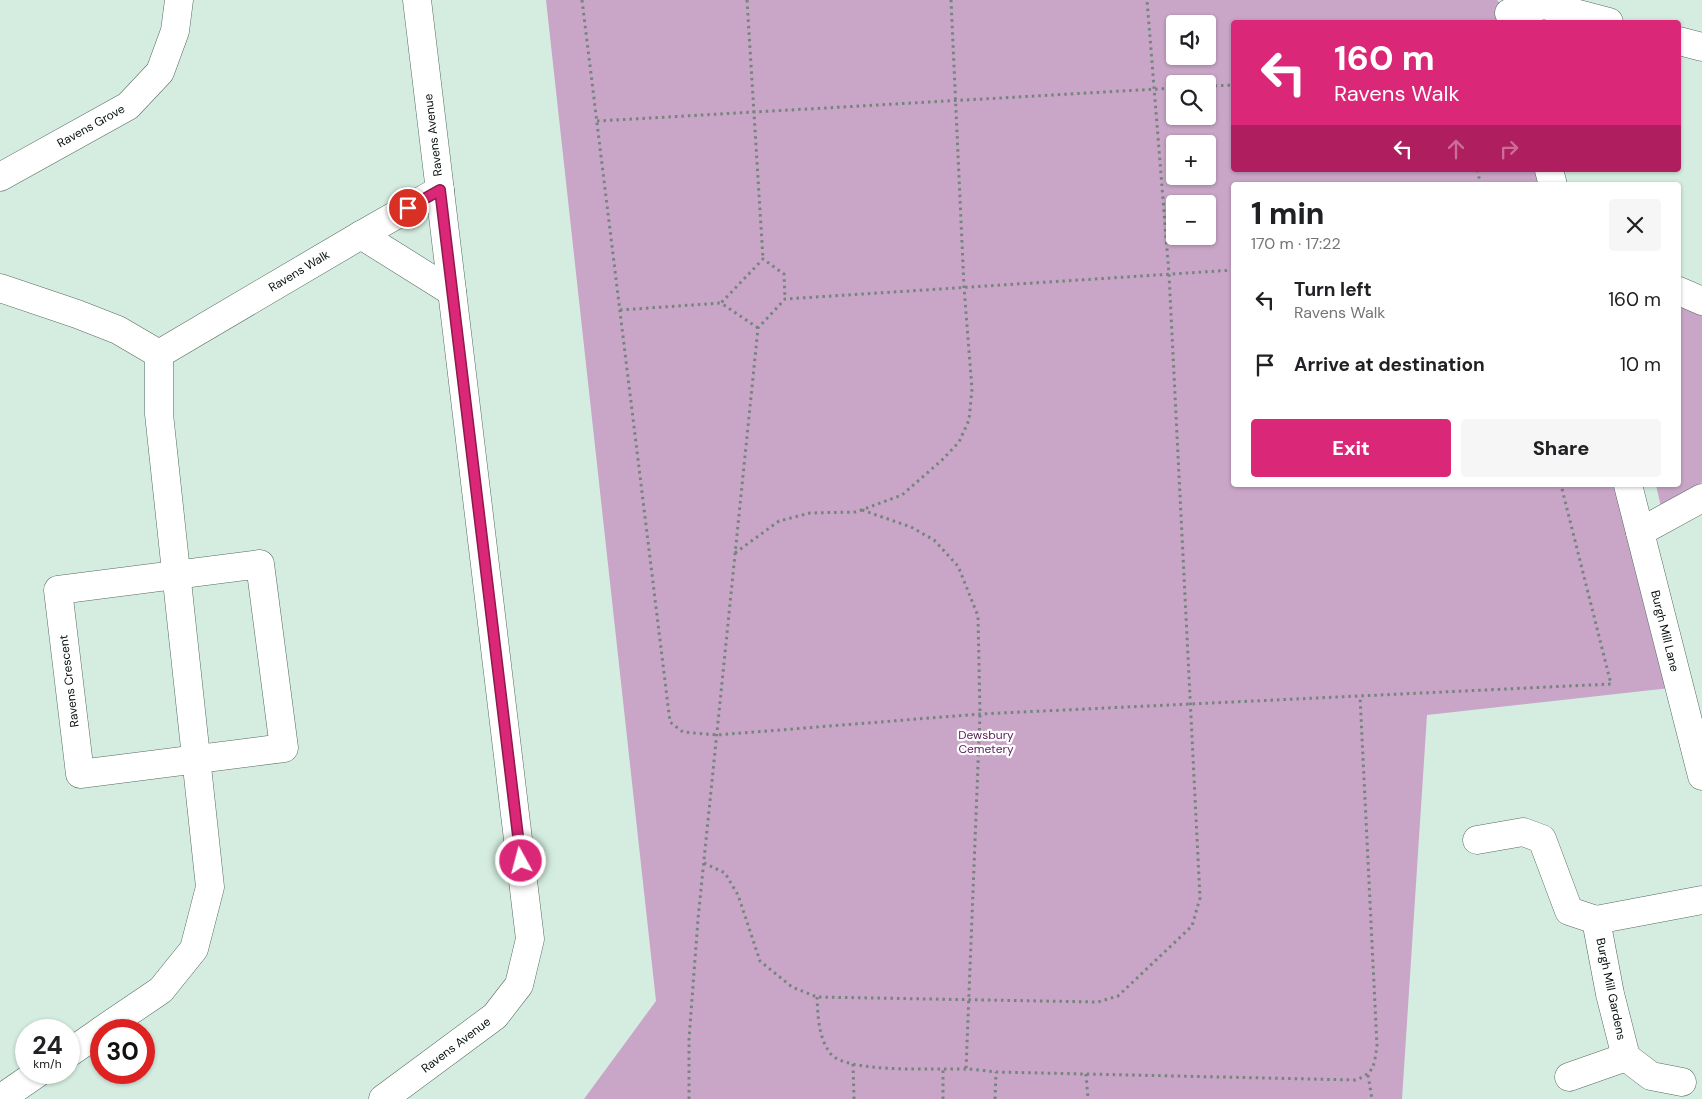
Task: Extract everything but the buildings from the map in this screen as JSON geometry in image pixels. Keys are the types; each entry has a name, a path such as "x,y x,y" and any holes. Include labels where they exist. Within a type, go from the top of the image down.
{"street":[{"name":"Ravens Grove","path":"0,177 128,106 160,72 175,32 179,0"},
{"name":"Ravens Avenue","path":"383,1099 494,1016 519,985 530,939 417,0"},
{"path":"1506,12 1544,6 1601,20"},
{"path":"1681,42 1702,47"},
{"name":"Ravens Walk","path":"159,354 440,190"},
{"path":"361,235 452,292"},
{"path":"0,288 118,330 159,354 159,414 210,887 194,949 161,990 118,1019"},
{"path":"1681,292 1702,301"},
{"name":"Burgh Mill Lane","path":"1629,487 1697,738 1702,776"},
{"path":"1640,532 1702,498"},
{"name":"Ravens Crescent","path":"260,564 284,748 80,774 58,590 176,575 260,564"},
{"name":"Burgh Mill Gardens","path":"1477,840 1523,832 1542,838 1569,911 1596,920 1702,900"},
{"name":"Burgh Mill Gardens","path":"1596,920 1610,994 1626,1057 1651,1076 1682,1082"},
{"name":"Burgh Mill Gardens","path":"1569,1077 1626,1057"},
{"path":"0,1099 22,1084"}],"path":[{"path":"582,0 670,722 683,732 717,735 980,714 1611,684 1562,487"},
{"path":"721,303 763,258 747,0"},
{"path":"735,553 779,522 810,513 856,512 902,495 942,460 959,442 969,420 972,388 964,287 950,0"},
{"path":"704,863 725,873 738,895 760,961 792,987 817,997 1098,1002 1118,996 1192,926 1200,898 1192,704 1169,274 1147,0"},
{"path":"1216,86 1231,85"},
{"path":"597,121 1166,89"},
{"path":"763,258 784,274 785,299"},
{"path":"689,1099 689,1039 704,863 758,328 785,299 1231,270"},
{"path":"620,310 721,303 758,328"},
{"path":"862,510 911,527 934,540 958,566 978,616 980,714 966,1069"},
{"path":"1360,696 1377,1046 1374,1064 1368,1075 1372,1099"},
{"path":"817,997 819,1030 830,1054 843,1062 853,1064 996,1072 1355,1080 1368,1075"},
{"path":"853,1064 854,1099"},
{"path":"943,1070 943,1099"},
{"path":"995,1099 996,1072"},
{"path":"1086,1074 1088,1099"}],"green space":[{"name":"Dewsbury Cemetery","path":"546,0 1497,0 1509,13 1511,20 1231,20 1231,172 1550,172 1552,182 1231,182 1231,487 1629,487 1679,687 1427,715 1402,1099 584,1099 656,1001"},
{"path":"1681,302 1697,310 1702,316 1702,482 1690,493 1661,507 1656,487 1681,487"}],"route":[{"path":"408,208 440,190 521,861"}]}
